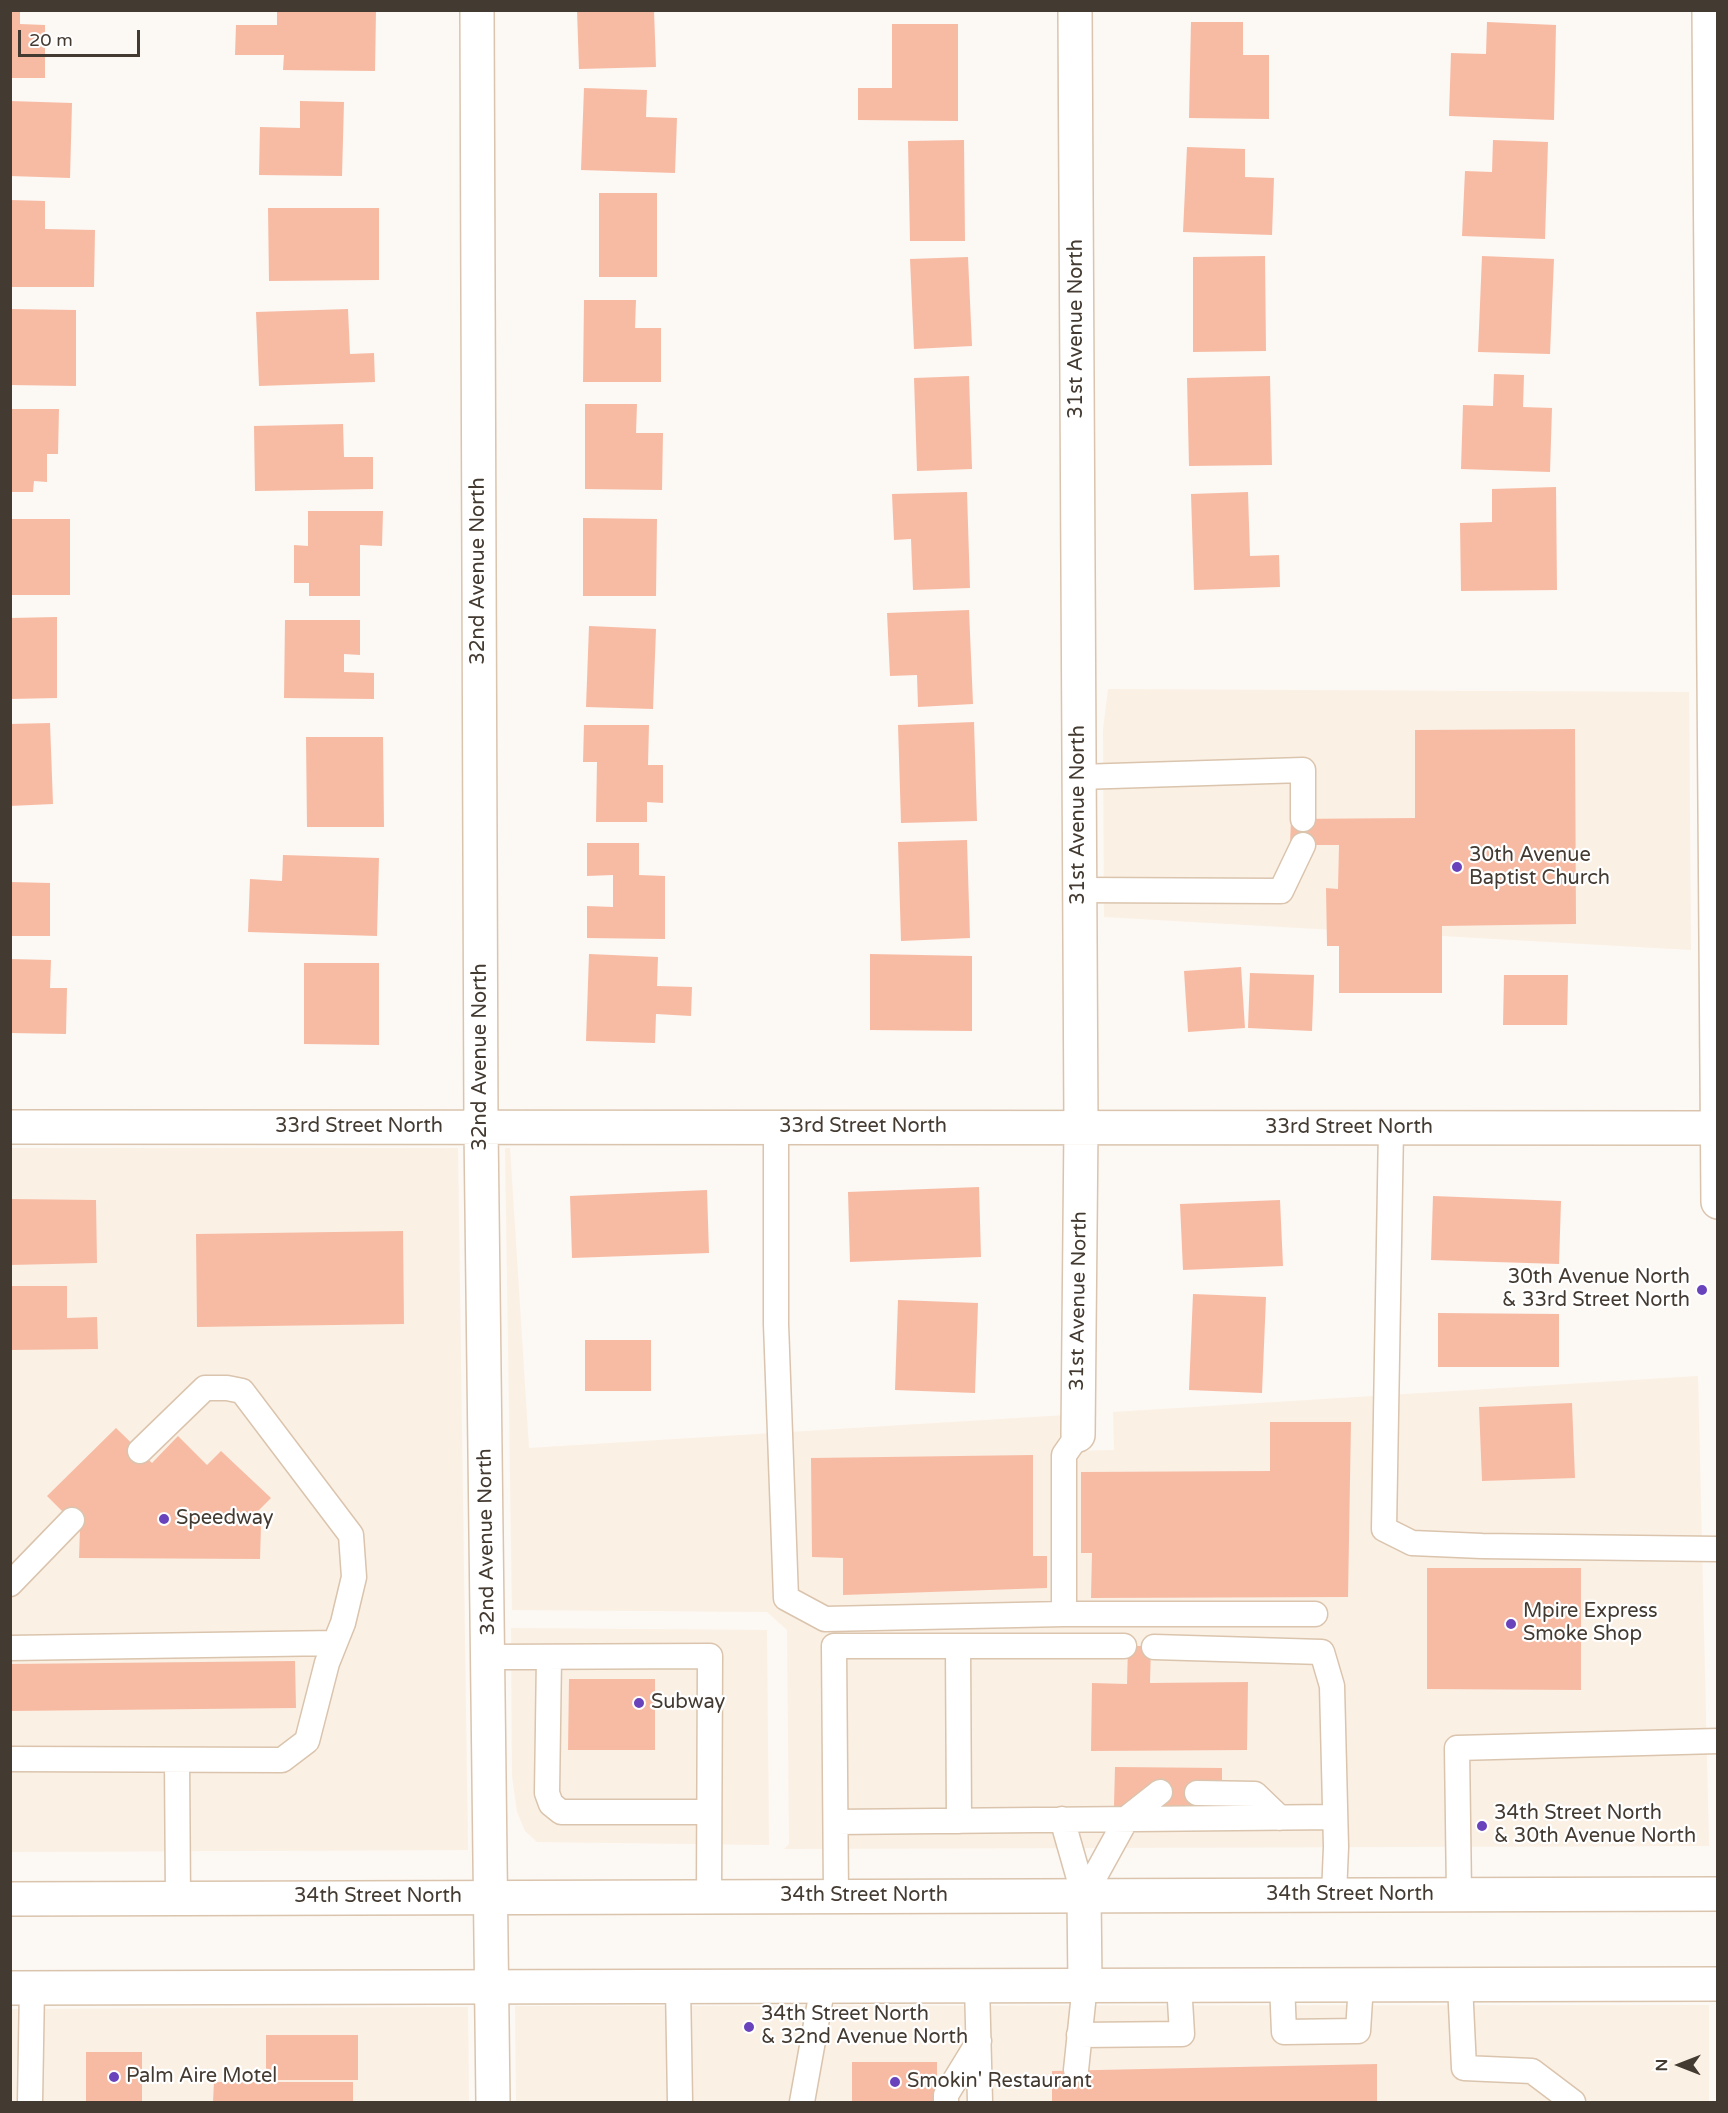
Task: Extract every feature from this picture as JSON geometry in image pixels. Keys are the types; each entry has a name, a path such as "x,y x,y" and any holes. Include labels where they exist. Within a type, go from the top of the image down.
{"main road":[{"name":"32nd Avenue North","path":"477,10 481,1127 493,2103"},
{"name":"31st Avenue North","path":"1075,10 1081,1127 1078,1435"},
{"path":"1709,10 1714,171 1718,1202"},
{"name":"33rd Street North","path":"10,1127 1716,1128"},
{"name":"34th Street North","path":"10,1899 1718,1894"},
{"path":"1084,1896 1085,1984"},
{"path":"21,1987 1718,1984"}],"lane":[{"path":"1079,777 1303,770 1303,819"},
{"path":"1080,890 1281,891 1303,845"},
{"path":"776,1127 776,1324 786,1598 825,1619 1064,1614 1315,1614"},
{"path":"1391,1128 1384,1529 1412,1543 1718,1549"},
{"path":"10,1759 282,1760 307,1741 327,1663 354,1577 351,1535 242,1391 205,1388 140,1451"},
{"name":"31st Avenue North","path":"1064,1614 1064,1455 1078,1435"},
{"path":"10,1584 72,1520"},
{"path":"10,1648 335,1643"},
{"path":"836,1896 834,1646 1124,1646"},
{"path":"958,1646 959,1821"},
{"path":"1154,1647 1322,1652 1332,1686 1334,1895"},
{"path":"489,1657 710,1656 709,1896"},
{"path":"549,1657 547,1794 551,1804 561,1812 709,1812"},
{"path":"1459,1894 1457,1749 1718,1741"},
{"path":"177,1760 178,1899"},
{"path":"1084,1896 1127,1818 1160,1792"},
{"path":"1197,1793 1255,1794 1280,1818"},
{"path":"836,1822 1335,1817"},
{"path":"1062,1819 1084,1896"},
{"path":"1076,2070 1085,1984"},
{"path":"1078,2035 1182,2034 1179,1984"},
{"path":"1282,1984 1284,2032 1358,2031 1361,1984"},
{"path":"1460,1984 1464,2068 1532,2071 1573,2103"},
{"path":"678,1985 680,2103"},
{"path":"802,2103 823,1985"},
{"path":"977,1985 980,2103"},
{"path":"21,1987 30,2103"},
{"path":"946,2103 946,2095 979,2041"}],"shaded area":[{"path":"1108,689 1689,692 1691,950 1104,917 1103,730"},
{"path":"10,1148 458,1148 468,1850 11,1852"},
{"path":"505,1148 510,1148 529,1448 1066,1415 1067,1451 1114,1450 1113,1412 1698,1376 1709,1846 784,1849 789,1844 787,1630 767,1612 512,1610"},
{"name":"Subway","path":"511,1628 767,1630 769,1845 537,1842 525,1831 517,1812 512,1776"},
{"path":"1709,2005 1709,2102 516,2102 515,2006"},
{"path":"468,2007 469,2102 11,2102 10,2009"}],"building":[{"path":"10,10 20,10 20,24 45,25 45,78 10,78"},
{"path":"277,10 376,10 375,71 283,70 284,55 235,55 236,25 277,25"},
{"path":"577,10 654,10 656,67 579,69"},
{"path":"1191,22 1243,22 1243,55 1269,55 1269,119 1189,118"},
{"path":"1487,22 1556,25 1554,120 1449,116 1451,53 1486,54"},
{"path":"892,24 958,24 958,121 858,120 858,88 892,88"},
{"path":"584,88 647,90 646,117 677,118 675,173 581,170"},
{"path":"10,101 72,103 70,178 10,176"},
{"path":"300,101 344,102 342,176 259,175 260,127 300,128"},
{"path":"964,140 965,241 910,241 908,141"},
{"path":"1493,140 1548,142 1545,239 1462,236 1465,171 1492,172"},
{"path":"1187,147 1245,149 1245,177 1274,178 1272,235 1183,232"},
{"path":"599,193 657,193 657,277 599,277"},
{"path":"10,200 45,201 45,229 95,230 94,287 10,287"},
{"path":"268,208 379,208 379,280 269,281"},
{"path":"1265,256 1266,351 1193,352 1193,257"},
{"path":"1482,256 1554,259 1550,354 1478,352"},
{"path":"968,257 972,346 914,349 910,259"},
{"path":"584,300 636,300 635,328 661,328 661,382 583,382"},
{"path":"10,309 76,310 76,386 10,385"},
{"path":"348,309 350,354 374,353 375,382 259,386 256,312"},
{"path":"1494,374 1524,375 1523,407 1552,408 1550,472 1461,469 1463,405 1493,406"},
{"path":"969,376 972,469 917,471 914,378"},
{"path":"1270,376 1272,465 1189,466 1187,378"},
{"path":"585,404 637,404 636,433 663,433 662,490 585,489"},
{"path":"10,409 59,409 58,454 47,454 47,482 34,481 33,492 10,492"},
{"path":"343,424 344,457 373,457 373,489 255,491 254,426"},
{"path":"1556,487 1557,590 1461,591 1460,523 1492,522 1492,489"},
{"path":"967,492 970,588 913,590 911,539 894,540 892,494"},
{"path":"1248,492 1250,556 1279,555 1280,587 1194,590 1191,494"},
{"path":"308,511 383,511 382,546 360,545 360,596 309,596 309,583 294,583 294,545 308,546"},
{"path":"583,518 657,519 656,596 583,596"},
{"path":"10,519 70,519 70,595 10,595"},
{"path":"969,610 973,704 918,707 917,675 890,676 887,613"},
{"path":"57,617 57,698 10,699 10,618"},
{"path":"285,620 360,620 360,655 344,654 344,672 374,673 374,699 284,698"},
{"path":"589,626 656,629 653,709 586,707"},
{"path":"974,722 977,821 901,823 898,725"},
{"path":"50,723 53,804 10,806 10,724"},
{"path":"584,725 649,725 648,765 663,765 663,803 647,802 647,822 596,822 597,762 583,762"},
{"name":"30th Avenue Baptist Church","path":"1575,729 1576,924 1442,926 1442,993 1339,993 1339,946 1327,946 1326,888 1338,889 1339,845 1290,845 1291,819 1415,818 1415,730"},
{"path":"306,737 383,737 384,827 307,827"},
{"path":"967,840 970,938 901,941 898,842"},
{"path":"587,843 639,843 639,875 665,876 665,939 587,938 587,906 613,907 613,875 587,876"},
{"path":"283,855 379,858 377,936 248,932 250,879 282,881"},
{"path":"10,882 50,883 50,936 10,936"},
{"path":"589,954 658,957 657,986 692,987 691,1016 656,1014 655,1043 586,1041"},
{"path":"870,954 972,956 972,1031 870,1030"},
{"path":"10,959 51,960 50,988 67,988 66,1034 10,1033"},
{"path":"304,963 379,963 379,1045 304,1044"},
{"path":"1241,967 1245,1028 1188,1032 1184,971"},
{"path":"1250,973 1314,975 1312,1031 1248,1028"},
{"path":"1504,975 1568,975 1567,1025 1503,1025"},
{"path":"979,1187 981,1257 850,1262 848,1192"},
{"path":"707,1190 709,1253 572,1258 570,1196"},
{"path":"1433,1196 1561,1201 1559,1264 1431,1260"},
{"path":"10,1199 96,1200 97,1263 10,1265"},
{"path":"1280,1200 1283,1266 1183,1270 1180,1204"},
{"path":"403,1231 404,1324 197,1327 196,1234"},
{"path":"10,1286 67,1286 67,1318 97,1317 98,1349 10,1350"},
{"path":"1193,1294 1266,1297 1262,1393 1189,1390"},
{"path":"898,1300 978,1303 975,1393 895,1390"},
{"path":"1438,1313 1559,1314 1559,1367 1438,1367"},
{"path":"585,1340 651,1340 651,1391 585,1391"},
{"path":"1572,1403 1575,1478 1482,1481 1479,1407"},
{"path":"1270,1422 1351,1422 1348,1597 1091,1598 1092,1553 1081,1553 1081,1472 1270,1471"},
{"path":"116,1428 152,1463 178,1436 207,1465 221,1451 271,1498 257,1512 261,1526 260,1559 79,1558 80,1529 47,1496"},
{"path":"1033,1455 1033,1556 1047,1556 1047,1588 843,1595 843,1558 812,1557 811,1458"},
{"path":"1427,1568 1581,1568 1581,1690 1427,1689"},
{"path":"1128,1646 1151,1646 1150,1683 1248,1682 1247,1750 1091,1751 1092,1683 1127,1684"},
{"path":"295,1661 296,1708 10,1711 10,1664"},
{"name":"Subway","path":"569,1679 655,1679 655,1750 568,1750"},
{"path":"1115,1767 1222,1768 1222,1807 1114,1806"},
{"path":"266,2035 358,2035 358,2080 266,2080"},
{"name":"Palm Aire Motel","path":"86,2052 142,2052 142,2102 86,2102"},
{"name":"Smokin' Restaurant","path":"852,2062 937,2062 937,2102 852,2102"},
{"path":"1377,2064 1377,2102 1052,2102 1052,2071"},
{"path":"214,2082 353,2082 353,2102 213,2102"}],"place":[{"name":"30th Avenue Baptist Church","path":"1457,867"},
{"name":"30th Avenue North & 33rd Street North","path":"1702,1290"},
{"name":"Speedway","path":"164,1519"},
{"name":"Mpire Express Smoke Shop","path":"1511,1624"},
{"name":"Subway","path":"639,1703"},
{"name":"34th Street North & 30th Avenue North","path":"1482,1826"},
{"name":"34th Street North & 32nd Avenue North","path":"749,2027"},
{"name":"Palm Aire Motel","path":"114,2077"},
{"name":"Smokin' Restaurant","path":"895,2082"}]}
